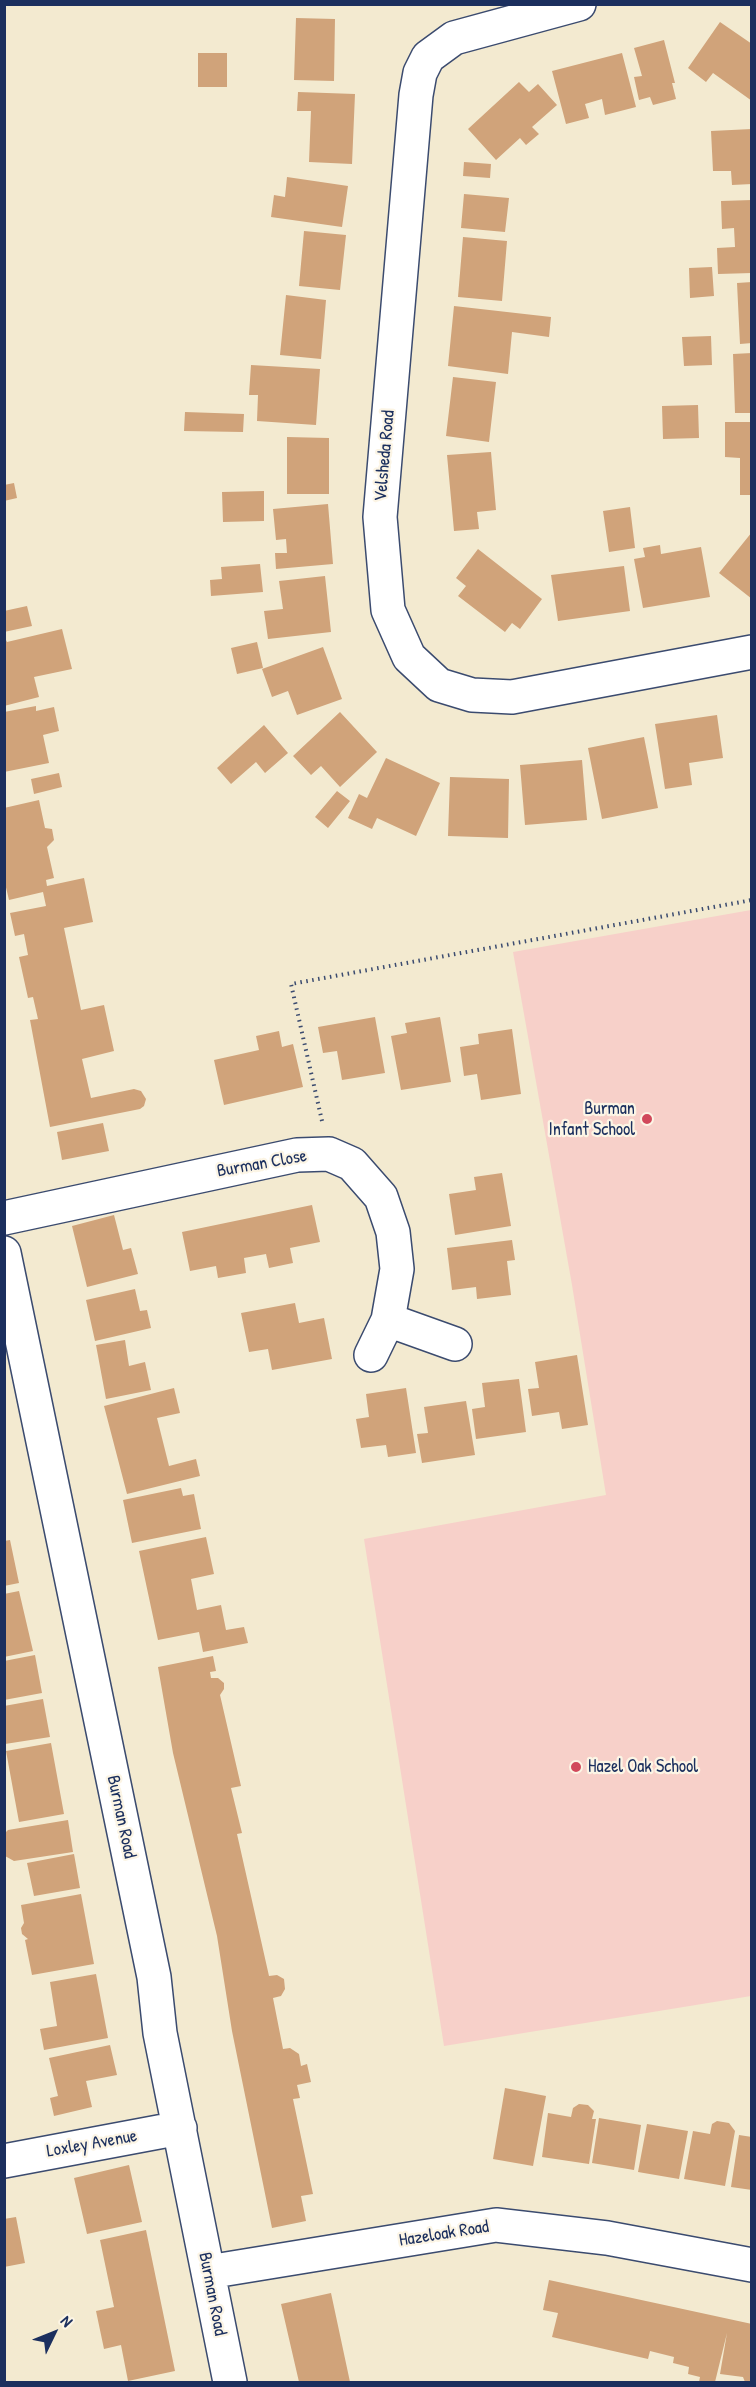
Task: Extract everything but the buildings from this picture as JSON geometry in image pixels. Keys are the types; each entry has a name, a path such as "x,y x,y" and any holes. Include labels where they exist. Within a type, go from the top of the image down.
{"street":[{"name":"Velsheda Road","path":"579,4 454,38 428,57 420,74 416,95 380,517 388,610 410,657 439,685 471,695 512,697 752,652"},
{"name":"Burman Close","path":"4,1218 297,1155 329,1154 352,1164 381,1197 393,1232 397,1269 388,1320 371,1355"},
{"name":"Burman Road","path":"4,1253 154,1977 160,2033 230,2382"},
{"path":"388,1320 454,1344"},
{"name":"Loxley Avenue","path":"4,2161 180,2128"},
{"name":"Hazeloak Road","path":"208,2272 496,2225 607,2238 752,2265"}],"path":[{"path":"329,1154 291,984 752,900"}],"shaded area":[{"name":"Hazel Oak School","path":"751,910 751,1996 444,2046 364,1539 606,1495 572,1285 513,952"}],"place":[{"name":"Burman Infant School","path":"647,1119"},
{"name":"Hazel Oak School","path":"576,1767"}]}
